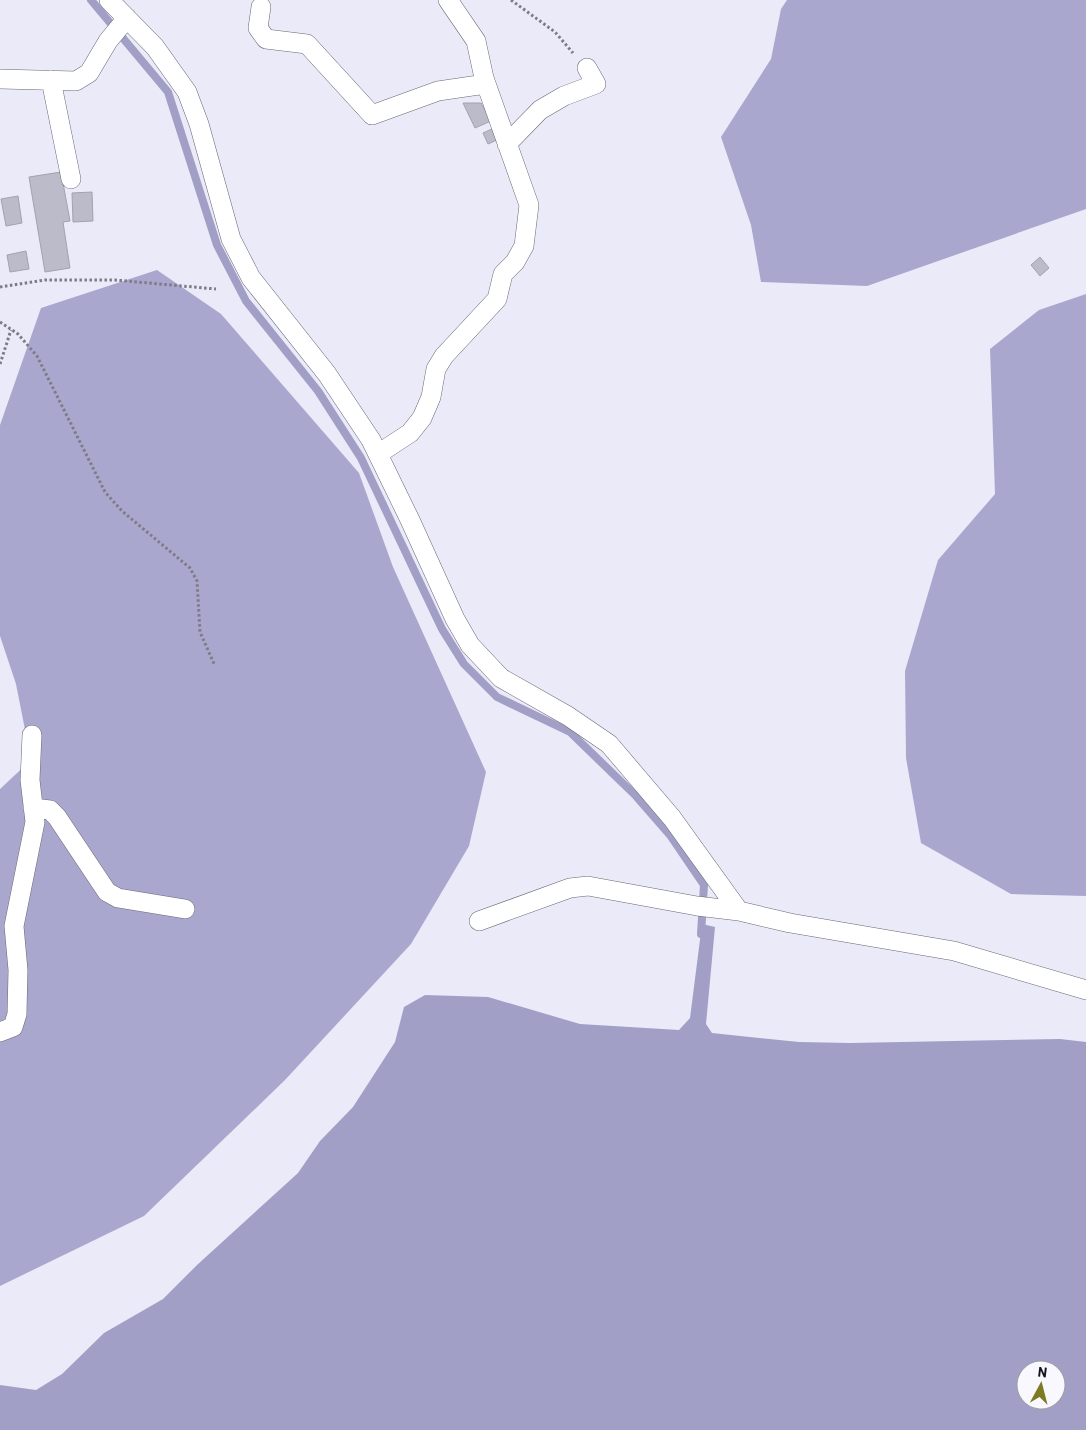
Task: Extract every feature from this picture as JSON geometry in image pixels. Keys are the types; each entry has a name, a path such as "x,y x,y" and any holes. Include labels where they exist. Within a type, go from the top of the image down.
{"street":[{"path":"109,0 124,22 155,47 187,92 199,124 231,239 252,278 327,374 371,440 455,619 470,646 501,678 568,716 609,744 672,818 739,911"},
{"path":"378,454 410,433 422,418 431,397 436,368 444,356 497,300 503,274 515,262 524,246 529,205 486,84 476,41 448,0"},
{"path":"261,7 258,28 266,38 307,44 372,115 438,91 486,84"},
{"path":"0,79 76,81 89,73 108,41 124,22"},
{"path":"507,144 540,110 564,96 596,84 587,68"},
{"path":"51,80 70,179"},
{"path":"0,1032 13,1027 17,1014 18,970 14,926 35,822 30,780 32,735"},
{"path":"33,808 50,810 57,817 107,892 118,898 185,909"},
{"path":"479,921 570,888 588,886 697,906 739,911 790,923 954,951 1086,990"}],"path":[{"path":"512,0 555,32 587,68"},
{"path":"0,287 45,280 115,280 216,289"},
{"path":"0,322 18,334 37,356 105,492 122,511 190,568 194,574 197,581 200,632 215,666"},
{"path":"0,364 11,330"}],"shaded area":[{"path":"787,0 1086,0 1086,209 867,286 761,282 751,225 721,137 771,59 781,9"},
{"path":"157,270 221,314 359,473 393,567 486,772 469,846 411,944 285,1080 144,1216 0,1286 0,789 31,760 16,684 0,636 0,425 41,308"},
{"path":"1086,294 1086,896 1011,894 921,843 906,758 905,671 938,560 995,494 990,349 1039,310"},
{"path":"702,924 715,927 706,1024 712,1033 799,1042 850,1043 1060,1039 1086,1042 1086,1430 0,1430 0,1385 36,1390 62,1374 104,1333 163,1299 197,1265 298,1173 320,1141 353,1107 395,1042 404,1007 425,995 488,997 580,1024 679,1030 690,1018"}],"building":[{"path":"463,103 481,103 491,121 475,128"},
{"path":"492,129 497,140 488,144 483,133"},
{"path":"61,172 70,221 63,222 70,268 45,272 29,177"},
{"path":"92,192 93,221 73,222 72,193"},
{"path":"18,196 22,223 6,226 1,199"},
{"path":"26,251 29,269 10,272 7,255"},
{"path":"1040,257 1049,268 1040,276 1031,265"}],"waterway":[{"path":"91,0 168,92 217,245 246,301 318,391 361,458 442,629 464,664 497,697 570,732 636,796 670,835 704,885 701,934"}]}
